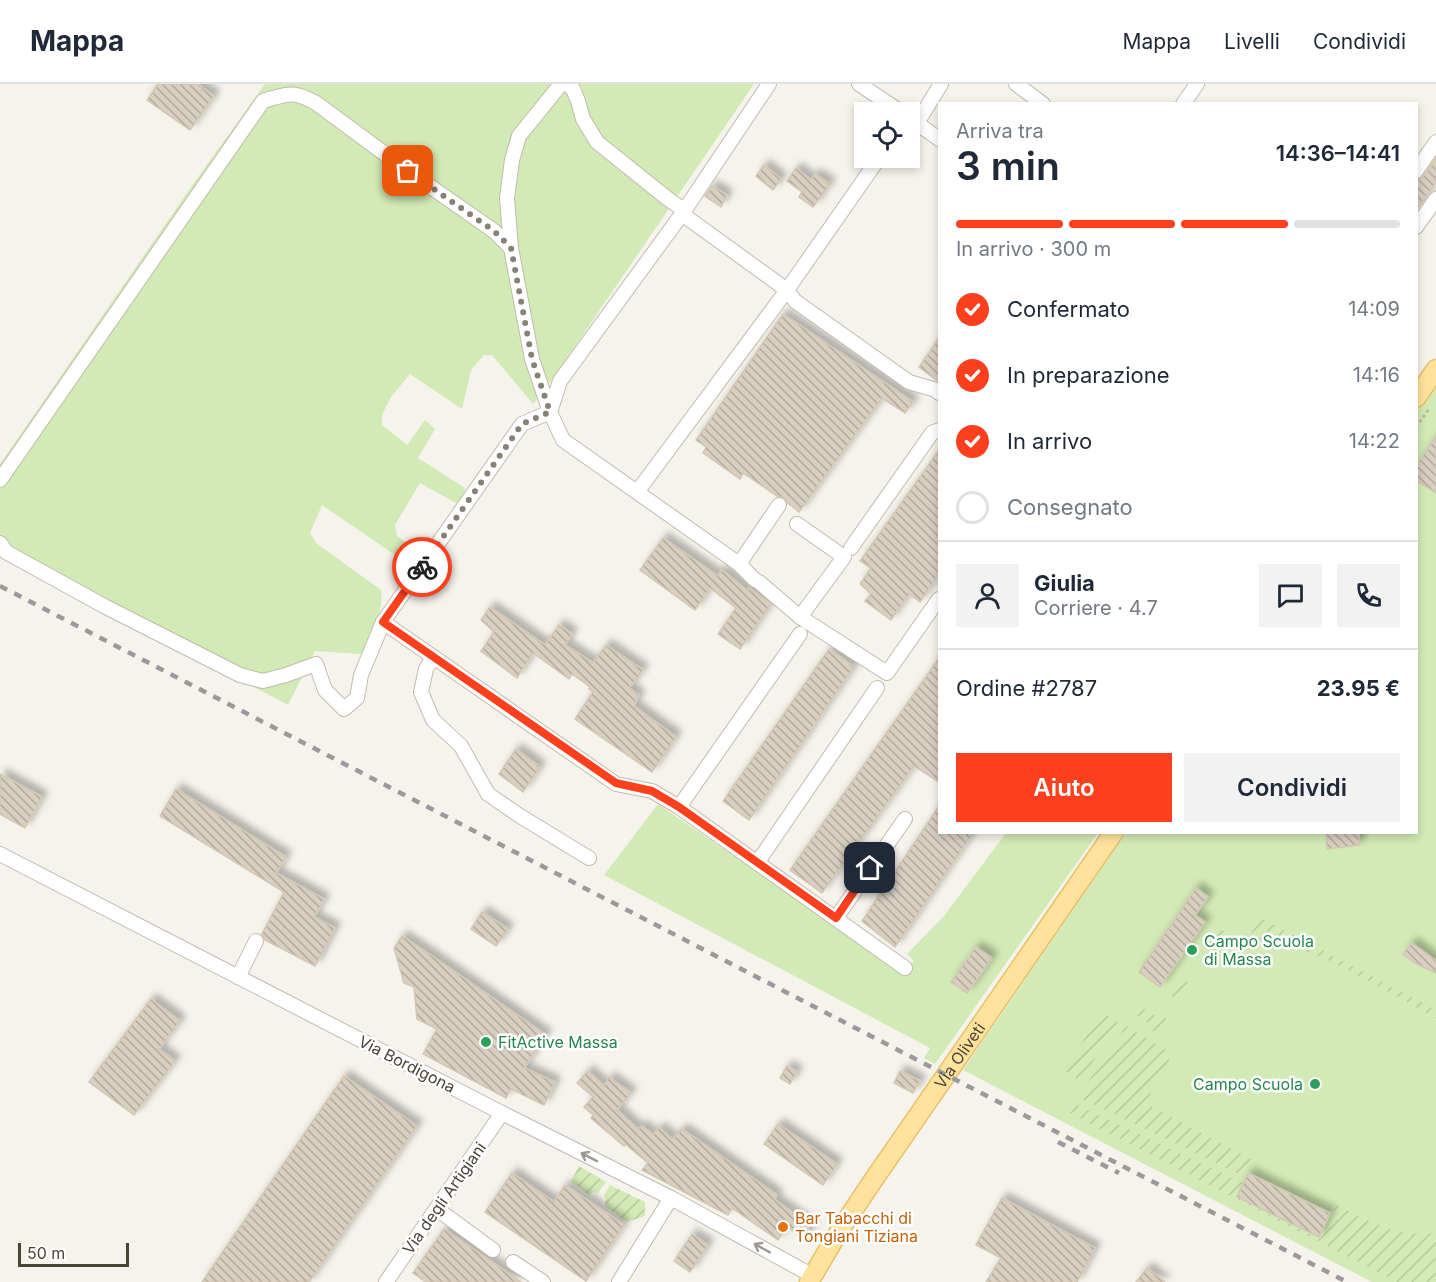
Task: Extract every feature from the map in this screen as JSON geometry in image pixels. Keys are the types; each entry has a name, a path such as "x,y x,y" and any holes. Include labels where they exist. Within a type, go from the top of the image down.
{"main road":[{"path":"1424,401 1436,369"},
{"name":"Via Oliveti","path":"811,1279 872,1182 1113,834"}],"street":[{"path":"561,84 519,136 512,160 507,198 511,248 532,359 550,412 563,440 739,564 803,626 887,673"},
{"path":"567,84 573,89 583,119 597,142 683,212 787,290 795,301 909,382 938,392"},
{"path":"0,543 6,552 104,606 240,675 263,681 316,664 325,690 344,709 357,698 361,675 383,622 522,424 550,412 560,381 683,212 769,84"},
{"path":"859,84 886,102"},
{"path":"920,111 941,84"},
{"path":"1016,84 1040,102"},
{"path":"1184,102 1197,84"},
{"path":"0,480 263,101 286,94 299,94 316,103 494,231 511,248"},
{"path":"920,125 938,138"},
{"path":"1418,168 1436,142"},
{"path":"638,492 787,290 872,168"},
{"path":"1418,224 1436,199"},
{"path":"679,807 803,626 848,552 932,433 938,430"},
{"path":"739,564 778,507 795,523 848,552"},
{"path":"757,863 935,605"},
{"path":"383,622 616,783 652,791 679,807 905,968"},
{"path":"434,657 426,669 421,692 433,720 461,746 488,794 589,858"},
{"path":"836,918 905,819"},
{"name":"Via Bordigona","path":"0,854 670,1198 811,1279"},
{"path":"238,977 256,941"},
{"name":"Via degli Artigiani","path":"386,1282 502,1113"},
{"path":"619,1282 670,1198"},
{"path":"437,1209 493,1250"},
{"path":"513,1262 543,1282"}],"path":[{"path":"1418,420 1424,401"}],"green space":[{"path":"265,84 754,84 554,377 533,404 492,355 484,355 471,370 462,409 410,374 391,397 382,415 382,425 407,445 425,420 435,429 418,458 465,488 463,498 456,503 420,483 395,525 397,536 419,552 412,565 322,505 310,533 316,543 381,590 381,607 373,631 361,654 315,651 288,705 0,554 0,464"},
{"path":"1436,381 1436,1282 1372,1282 963,1070 1125,834 1418,834 1418,407"},
{"path":"658,804 904,973 914,961 907,954 944,916 1005,834 1097,834 935,1064 924,1058 930,1048 604,875"},
{"path":"1259,917 1436,1010 1436,1018 1348,970 1292,946 1244,950"},
{"path":"1215,926 1225,932 1212,952 1202,945"},
{"path":"1179,977 1189,983 1178,1000 1168,994"},
{"path":"1140,1006 1155,1016 1158,1013 1167,1019 1157,1034 1147,1027 1149,1024 1134,1014"},
{"path":"1102,1012 1119,1023 1080,1081 1064,1070"},
{"path":"1126,1026 1168,1051 1170,1068 1153,1088 1146,1104 1253,1160 1245,1177 1078,1097"},
{"path":"1073,1103 1243,1183 1236,1197 1320,1239 1337,1205 1373,1223 1396,1231 1436,1233 1436,1282 1397,1282 1068,1112"},
{"path":"579,1166 606,1182 598,1193 593,1192 589,1195 571,1181"},
{"path":"610,1185 645,1202 645,1216 627,1222 605,1206 604,1195"}],"building":[{"path":"158,84 197,84 214,96 190,130 147,100"},
{"path":"1436,158 1436,182 1418,208 1418,179 1423,177"},
{"path":"764,165 781,179 773,190 756,176"},
{"path":"796,168 811,180 815,174 830,184 813,207 799,197 802,192 787,181"},
{"path":"712,186 727,195 721,207 705,196"},
{"path":"783,314 913,402 905,413 882,398 799,512 784,498 777,496 743,473 740,479 703,453 706,447 696,440"},
{"path":"938,339 938,381 919,367"},
{"path":"1436,436 1436,493 1418,481 1418,464"},
{"path":"938,451 938,575 920,602 909,594 891,620 865,601 871,594 860,584 871,568 860,561"},
{"path":"663,538 718,576 722,570 748,591 749,588 771,604 740,649 718,634 736,608 710,588 695,610 640,570"},
{"path":"490,607 545,645 559,625 572,634 565,645 593,663 606,645 643,670 629,688 639,695 634,706 676,737 652,772 575,719 593,692 589,689 590,687 572,674 569,679 533,653 517,678 481,651 494,632 481,620"},
{"path":"829,649 854,667 749,820 723,801"},
{"path":"938,659 938,781 914,766 822,893 790,870"},
{"path":"516,749 540,767 523,792 499,774"},
{"path":"0,774 42,797 25,828 0,814"},
{"path":"176,789 286,857 276,873 324,899 314,917 335,928 315,966 265,940 262,934 284,892 160,816"},
{"path":"938,807 938,834 973,834 895,947 862,921"},
{"path":"1326,834 1359,834 1359,845 1327,849"},
{"path":"1196,888 1208,897 1195,915 1205,922 1160,987 1139,972"},
{"path":"482,912 508,929 496,946 471,929"},
{"name":"FitActive Massa","path":"402,936 546,1035 524,1068 555,1082 544,1105 511,1089 506,1098 423,1054 437,1029 417,1019 414,987 404,983 394,948"},
{"path":"1412,943 1436,961 1436,973 1415,963 1403,954"},
{"path":"976,947 992,958 967,993 951,982"},
{"path":"151,999 180,1021 159,1049 175,1061 134,1115 89,1082"},
{"path":"787,1066 797,1072 790,1084 780,1078"},
{"path":"588,1071 604,1086 609,1077 631,1093 617,1110 638,1129 642,1126 653,1135 659,1128 673,1139 682,1129 777,1195 774,1199 813,1227 804,1239 787,1227 778,1240 732,1208 728,1215 642,1170 648,1163 591,1118 593,1115 584,1107 593,1097 577,1083"},
{"path":"900,1071 920,1081 913,1093 894,1083"},
{"path":"344,1076 417,1126 309,1282 202,1282"},
{"path":"778,1124 837,1164 823,1185 764,1144"},
{"path":"512,1173 554,1202 565,1185 624,1225 586,1281 485,1212"},
{"path":"1248,1173 1330,1213 1319,1237 1237,1197"},
{"path":"1002,1198 1095,1248 1077,1282 986,1282 1001,1258 976,1245"},
{"path":"444,1229 521,1282 426,1282 413,1273"},
{"path":"692,1234 708,1245 690,1272 674,1261"},
{"path":"1147,1268 1165,1282 1136,1282"}],"railway":[{"path":"0,586 1347,1282"},
{"path":"1058,1142 1119,1173"}],"way so far":[{"path":"408,171 494,231 511,248 532,359 550,412 522,424 422,567"}],"place":[{"name":"Campo Scuola di Massa","path":"1192,950"},
{"name":"FitActive Massa","path":"486,1042"},
{"name":"Campo Scuola","path":"1315,1084"},
{"name":"Bar Tabacchi di Tongiani Tiziana","path":"783,1227"}],"route":[{"path":"422,567 383,622 616,783 652,791 679,807 836,918 870,868"}]}
